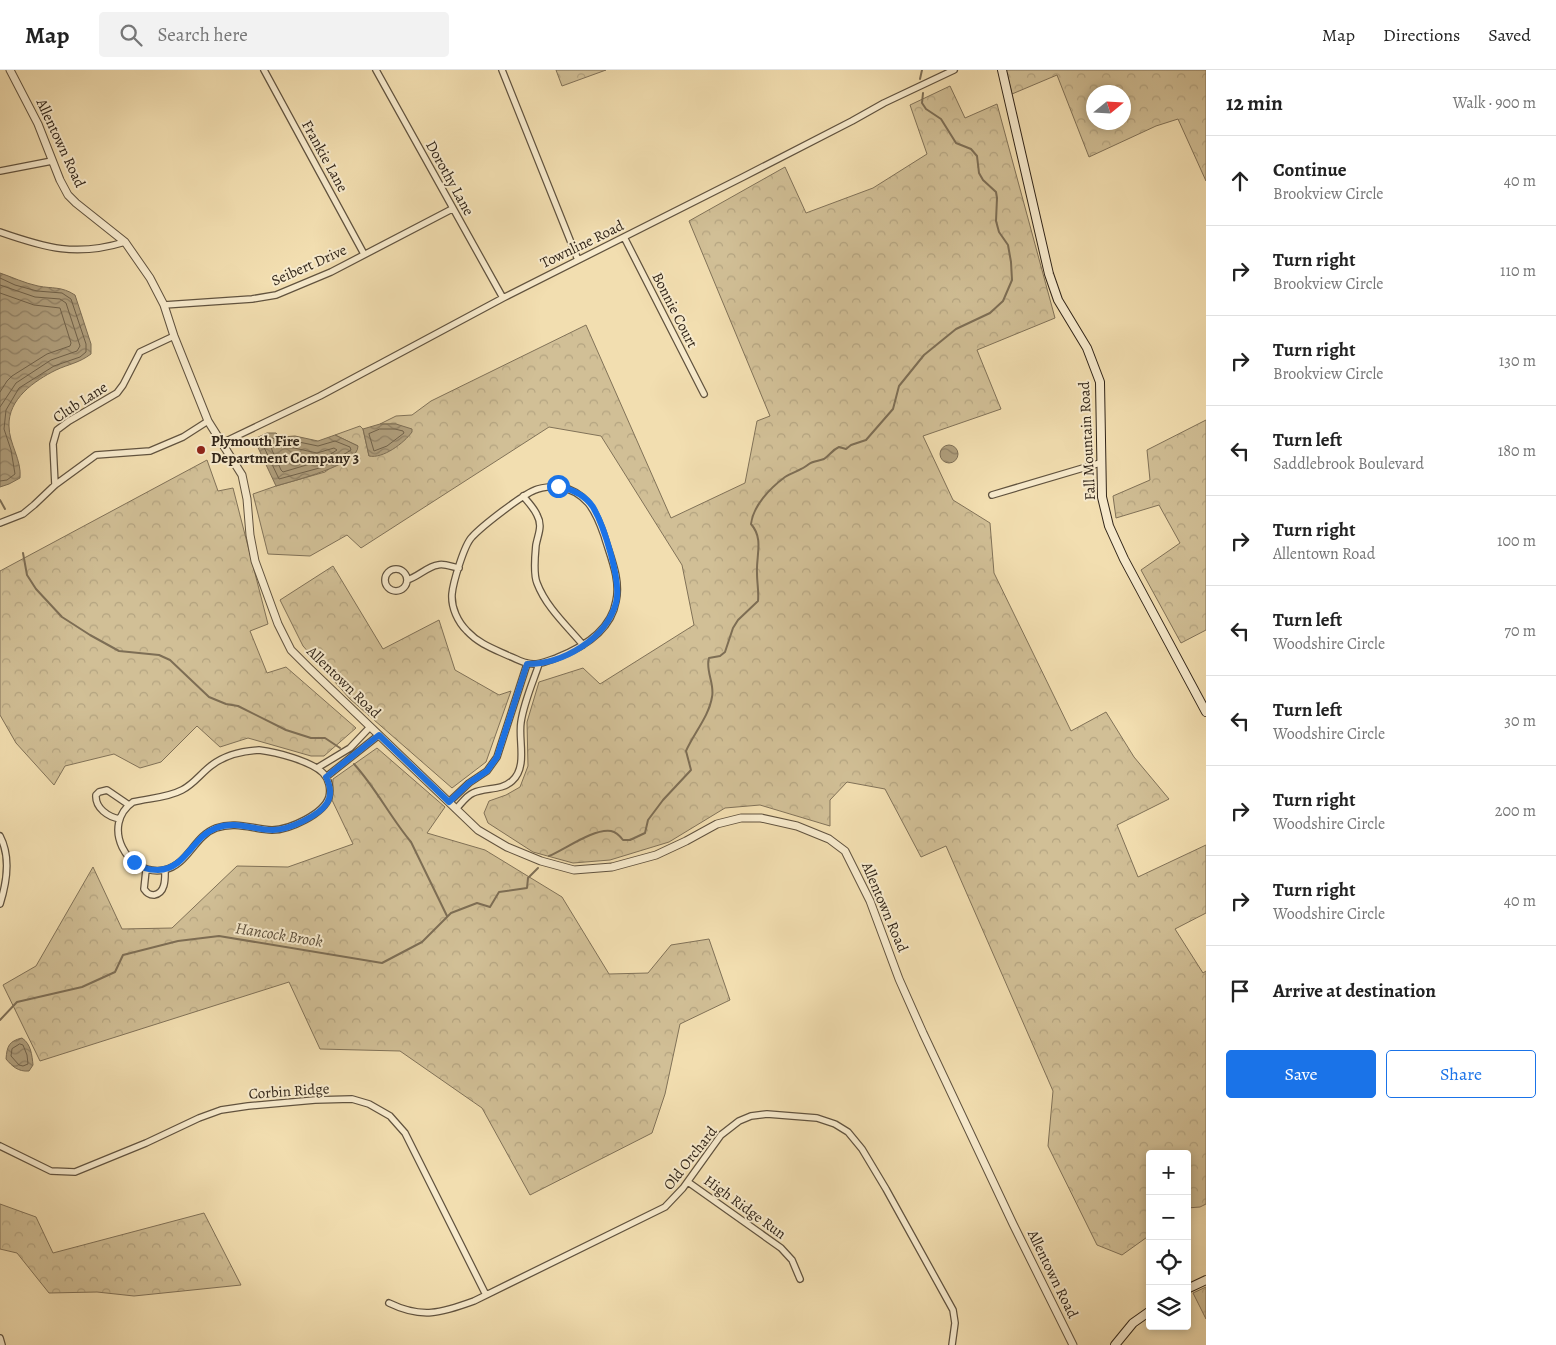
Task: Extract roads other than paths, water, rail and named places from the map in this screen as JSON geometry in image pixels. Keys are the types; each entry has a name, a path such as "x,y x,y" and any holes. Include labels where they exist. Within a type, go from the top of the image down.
{"main road":[{"name":"Fall Mountain Road","path":"1002,70 1049,274 1058,300 1087,348 1100,382 1102,497 1109,526 1124,559 1206,712"},
{"path":"1191,1287 1206,1280"},
{"path":"1116,1345 1133,1323 1146,1314"}],"street":[{"name":"Allentown Road","path":"10,70 38,124 60,180 68,195 125,242 146,272 164,305 174,336 208,421 242,475 255,561 278,624 291,650 478,830 507,847 541,862 574,870 612,867 656,856 686,842 717,824 741,818 761,818 797,826 829,839 845,851 870,901 899,979 923,1033 1013,1224 1073,1345"},
{"name":"Frankie Lane","path":"264,70 364,254"},
{"name":"Dorothy Lane","path":"376,70 503,298"},
{"path":"502,70 578,260"},
{"name":"Townline Road","path":"222,443 320,396 503,298 884,103 954,70"},
{"path":"0,171 52,161"},
{"name":"Seibert Drive","path":"164,305 252,299 276,295 324,275 452,209"},
{"path":"0,232 42,246 67,250 106,248 125,242"},
{"name":"Bonnie Court","path":"624,237 704,394"},
{"name":"Club Lane","path":"55,485 52,444 57,430 69,421 117,394 140,352 174,336"},
{"path":"0,522 22,514 34,506 55,485 96,454 150,451 183,437 208,421"},
{"path":"992,495 1100,463"},
{"path":"558,486 569,488 592,506 602,530 617,579 616,601 611,616 603,628 576,650 539,664 527,664 480,642 460,624 455,613 452,594 462,556 470,538 523,496 534,490 558,486"},
{"path":"523,496 540,521 536,545 537,582 544,599 583,645"},
{"path":"407,580 417,577 439,564 459,568"},
{"path":"449,802 469,783 487,771 497,757 527,664"},
{"path":"456,809 474,792 508,785 515,779 520,765 520,734 523,713 539,664"},
{"path":"317,768 350,748 370,727"},
{"path":"326,777 379,735"},
{"path":"246,750 259,750 279,753 317,768 326,777 330,789 327,803 304,821 273,830 238,824 217,828 200,838 186,856 177,864 165,870 146,870 126,854 119,841 117,828 120,819 129,805 180,791 194,782 213,764 228,756 246,750"},
{"path":"120,819 104,812 97,804 96,795 107,790 129,805"},
{"path":"0,836 7,863 6,887 0,904"},
{"path":"146,870 144,889 147,893 153,895 158,894 162,890 165,870"},
{"name":"Corbin Ridge","path":"0,1146 51,1170 75,1172 221,1110 315,1100 352,1099 369,1104 390,1116 405,1132 486,1295"},
{"name":"Old Orchard","path":"389,1302 405,1311 428,1314 447,1311 486,1295 665,1207 688,1182 721,1135 736,1123 751,1116 767,1114 816,1118 835,1124 848,1132 862,1149 953,1310 955,1323 952,1345"},
{"name":"High Ridge Run","path":"688,1182 781,1248 792,1260 800,1279"},
{"path":"0,1338 2,1345"}],"water":[{"path":"0,273 33,285 61,289 75,295 91,344 91,354 39,380 31,385 18,399 10,416 9,426 19,465 20,478 0,487"},
{"path":"380,424 396,424 412,429 412,432 404,441 387,453 369,456 363,429"},
{"path":"267,433 276,433 280,437 295,436 318,441 335,435 358,446 355,453 348,460 337,466 276,486 254,439"},
{"path":"949,445 955,448 958,454 955,460 949,463 943,460 940,454 943,448"},
{"path":"22,1038 27,1043 31,1054 33,1065 29,1071 18,1069 6,1059 10,1045"}],"waterway":[{"name":"Hancock Brook","path":"920,79 922,70"},
{"name":"Hancock Brook","path":"549,856 579,840 604,831 615,832 623,840 630,840 645,833 648,820 663,800 691,770 686,751 705,718 713,692 708,667 709,658 720,656 725,652 733,628 738,620 758,601 757,566 759,547 757,535 751,524 752,517 763,498 788,475 811,463 824,459 839,447 846,449 851,445 866,440 893,409 899,386 924,355 956,329 990,313 1003,301 1012,280 1011,262 1008,245 999,232 996,221 996,192 983,180 979,173 977,156 971,149 956,143 941,119 926,109 922,103 923,93"},
{"path":"0,500 5,509"},
{"path":"23,553 27,575 36,589 62,617 90,635 119,651 159,655 170,660 209,697 226,704 238,706 286,730 311,738 325,738 340,748"},
{"path":"354,764 411,842 447,916"},
{"name":"Hancock Brook","path":"0,1020 17,1002 82,987 115,972 123,955 178,941 219,936 382,963 422,942 451,913 477,903 490,907 499,892 527,888 528,878 538,868"}],"place":[{"name":"Plymouth Fire Department Company 3","path":"201,450"}]}
